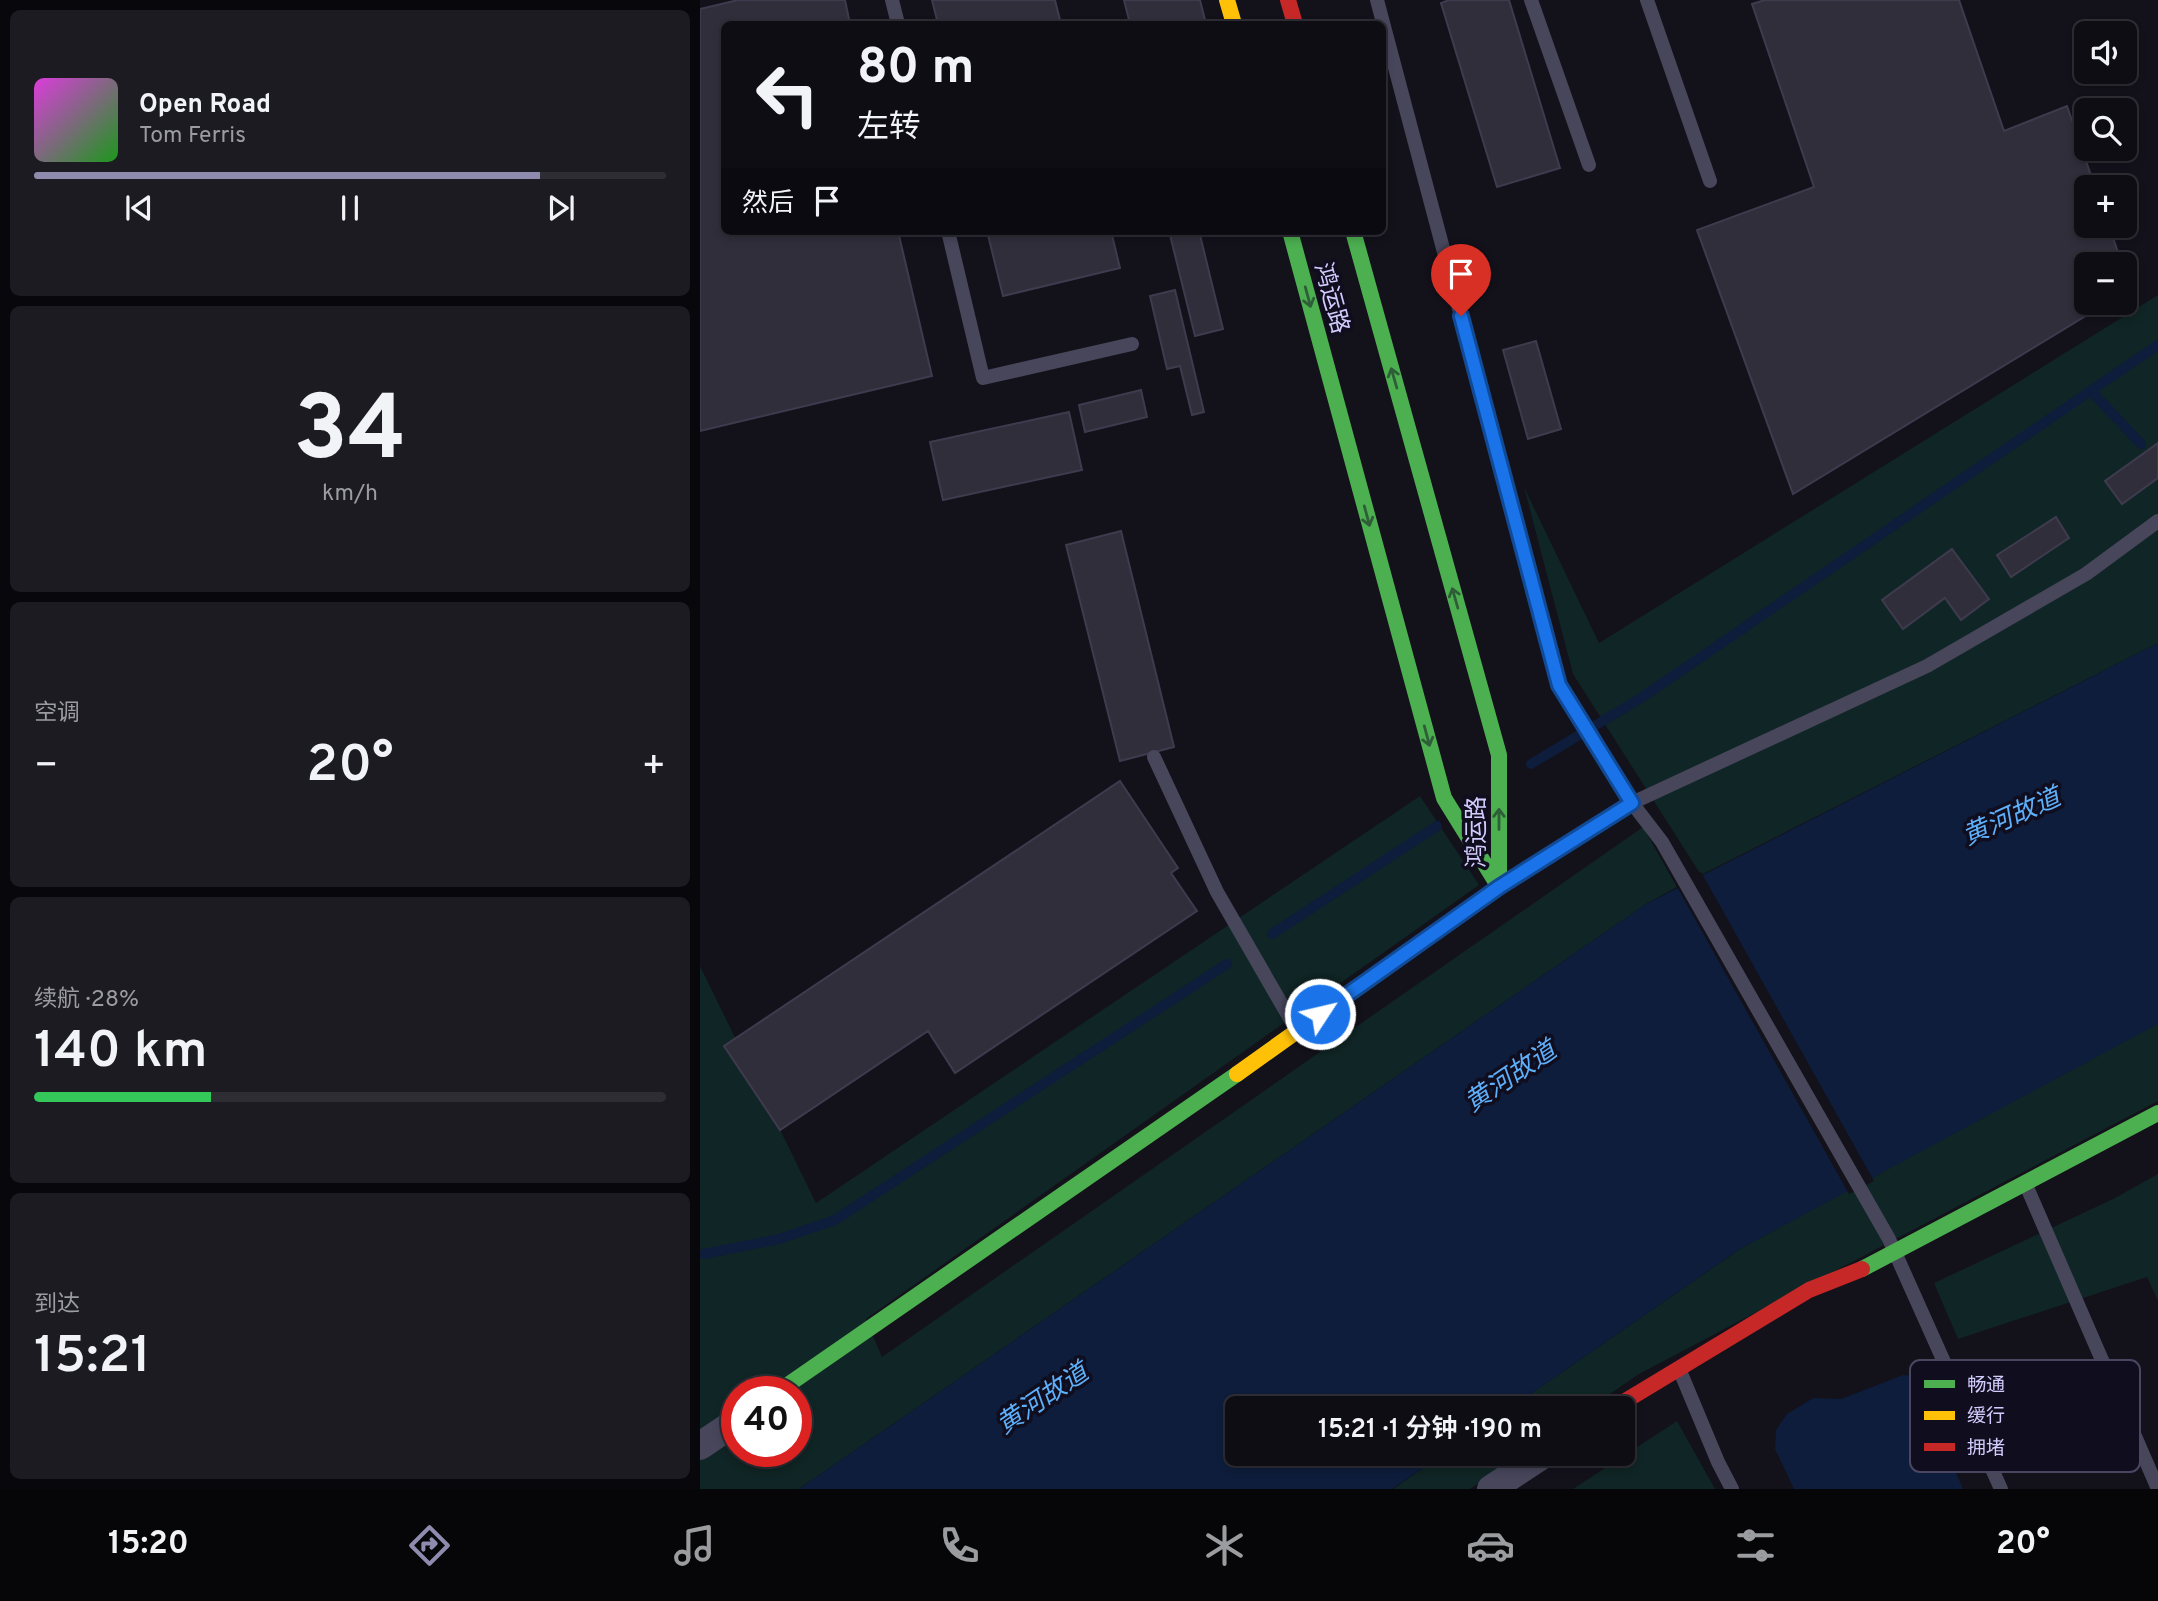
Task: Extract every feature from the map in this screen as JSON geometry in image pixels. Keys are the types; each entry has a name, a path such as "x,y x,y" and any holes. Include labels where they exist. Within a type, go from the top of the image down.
{"street":[{"path":"1227,0 1233,21"},
{"path":"1288,0 1294,21"},
{"name":"鸿运路","path":"1291,235 1444,798 1499,887"},
{"name":"鸿运路","path":"1354,235 1499,755 1499,887"},
{"path":"801,1376 1499,887 1632,803"},
{"path":"1632,1396 1810,1290 1892,1246 2025,1183 2158,1112"},
{"path":"700,1446 721,1432"},
{"path":"1491,1489 1526,1466"}],"lane":[{"path":"892,0 897,21"},
{"path":"1377,0 1383,21"},
{"path":"1531,0 1589,165"},
{"path":"1647,0 1710,181"},
{"path":"1386,34 1559,685 1632,803 1662,842 1892,1246 1943,1360"},
{"path":"949,235 983,378 1132,344"},
{"path":"1632,803 1927,666 2085,574 2158,521"},
{"path":"1154,757 1216,892 1297,1030"},
{"path":"2025,1183 2102,1360"},
{"path":"1678,1367 1732,1489"},
{"path":"2140,1448 2158,1489"},
{"path":"1993,1472 2001,1489"}],"green space":[{"path":"2158,295 2158,643 1701,875 1573,674 1524,487 1599,643 2126,315 2137,315 2137,308"},
{"path":"1420,796 1479,885 866,1319 882,1357 1643,827 1677,887 1646,904 799,1489 700,1489 700,966 816,1203"},
{"path":"2158,1022 2158,1101 1639,1374 1607,1396 1528,1396 1740,1249"},
{"path":"2158,1174 2158,1301 2147,1277 1958,1339 1934,1283 2115,1198"},
{"path":"1677,1421 1715,1489 1573,1489 1608,1466 1635,1466 1635,1448"},
{"path":"1426,1466 1504,1466 1470,1489 1393,1489"}],"water":[{"name":"黄河故道","path":"2158,643 2158,1024 1740,1249 1528,1396 1225,1396 1225,1466 1426,1466 1392,1489 799,1489 1646,904"},
{"path":"1903,1375 1910,1376 1910,1472 1956,1472 1963,1489 1794,1489 1775,1449 1776,1430 1787,1414 1813,1398 1841,1399"}],"pier":[{"path":"1701,872 1874,1181 1849,1194 1676,885"}],"building":[{"path":"738,0 845,0 849,21 721,21 721,235 899,235 932,376 700,431 700,9"},
{"path":"932,0 1055,0 1060,21 937,21"},
{"path":"1124,0 1200,0 1205,21 1129,21"},
{"path":"1449,0 1509,0 1560,168 1497,187 1441,3"},
{"path":"1765,0 1959,0 2004,131 2067,106 2074,126 2074,161 2086,161 2091,175 2074,175 2074,238 2113,238 2118,252 2074,252 2074,315 2087,315 1793,494 1697,230 1814,187 1752,4"},
{"path":"988,235 1112,235 1120,268 1003,296"},
{"path":"1170,235 1200,235 1223,329 1195,336"},
{"path":"1175,290 1204,412 1192,415 1180,366 1167,369 1150,296"},
{"path":"1536,341 1561,429 1528,439 1503,350"},
{"path":"1141,390 1147,417 1085,432 1079,405"},
{"path":"1069,412 1082,470 943,500 930,442"},
{"path":"2158,443 2158,478 2122,504 2105,481"},
{"path":"2056,517 2069,538 2011,577 1997,555"},
{"path":"1121,531 1174,747 1120,761 1066,545"},
{"path":"1952,549 1989,599 1961,620 1945,598 1903,629 1882,600"},
{"path":"1120,781 1178,868 1171,873 1197,911 955,1073 928,1031 780,1130 724,1046"}],"waterway":[{"path":"1531,764 1641,698 2158,345"},
{"path":"2091,391 2141,444"},
{"path":"1272,934 1437,826"},
{"path":"704,1254 779,1239 835,1220 1227,964"}],"traffic: fast":[{"path":"1291,235 1444,798 1499,887"},
{"path":"1354,235 1499,755 1499,887"},
{"path":"801,1376 1237,1074"},
{"path":"1862,1269 2158,1113"}],"traffic: slow":[{"path":"1227,0 1233,21"},
{"path":"1237,1074 1499,887 1632,803"}],"traffic: jam":[{"path":"1288,0 1294,21"},
{"path":"1634,1396 1809,1290 1862,1269"}],"route":[{"path":"1320,1014 1499,887 1632,803 1559,685 1461,316"}]}
